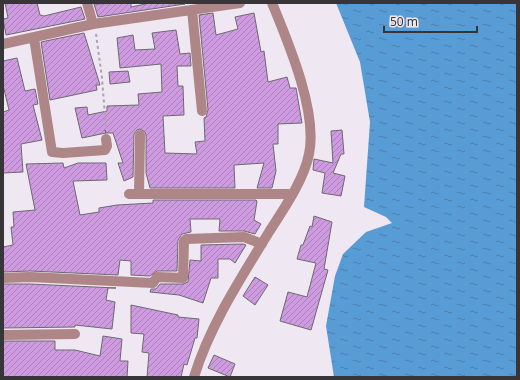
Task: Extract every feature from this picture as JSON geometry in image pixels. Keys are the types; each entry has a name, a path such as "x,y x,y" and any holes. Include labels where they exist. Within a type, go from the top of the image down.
{"street":[{"path":"87,3 93,24"},
{"path":"3,44 93,24 240,3"},
{"path":"194,377 209,337 291,194 304,169 309,154 310,134 299,74 272,3"},
{"path":"192,10 202,110"},
{"path":"34,38 52,152 63,153 105,150 107,146 106,139"},
{"path":"139,194 140,135"},
{"path":"128,194 291,194"},
{"path":"3,278 30,277 153,283 157,277 183,278 184,241 186,239 244,237 262,244"},
{"path":"3,335 75,334"}],"path":[{"path":"93,24 102,78 106,139"}],"water":[{"path":"336,3 517,3 517,377 334,377 326,326 335,276 343,254 366,232 392,223 386,217 364,207 370,122 360,62"}],"building":[{"path":"5,3 37,3 40,15 44,16 81,7 85,19 6,35 3,19 8,18"},
{"path":"131,3 131,7 150,3 185,4 98,17 94,4"},
{"path":"213,13 216,35 238,29 235,17 254,13 261,52 264,51 268,82 287,77 290,88 296,88 302,123 278,124 278,144 273,144 276,171 272,188 257,188 264,163 234,165 235,188 150,188 146,173 146,135 145,132 140,129 134,134 133,177 124,181 118,163 123,163 113,133 82,138 75,108 87,107 88,115 107,111 107,106 139,105 138,94 162,92 161,64 120,68 117,38 133,35 135,50 155,49 152,33 176,30 180,54 190,53 191,66 177,66 178,86 183,86 184,115 163,116 165,153 197,154 195,142 205,141 204,118 206,117 208,110 199,15"},
{"path":"84,33 100,85 96,85 97,90 50,100 41,42"},
{"path":"17,58 25,91 35,89 38,104 33,105 42,140 21,144 23,172 3,173 3,112 9,110 3,85 3,61"},
{"path":"128,71 130,82 110,84 109,72"},
{"path":"342,130 344,154 341,154 333,173 345,176 341,196 322,193 325,173 313,170 314,159 333,163 331,131"},
{"path":"63,163 64,168 78,163 106,163 107,180 73,181 80,215 99,212 99,208 117,205 153,203 153,200 256,200 254,220 261,224 255,234 244,231 219,231 220,219 190,219 191,232 182,234 178,240 177,271 157,271 150,276 131,275 131,261 120,260 118,275 30,271 3,272 3,247 13,245 11,227 14,227 13,212 35,210 26,164"},
{"path":"314,216 332,222 324,269 328,270 311,330 280,321 288,292 307,297 316,263 297,259 301,245 303,245 310,226 312,227"},
{"path":"201,245 246,245 235,263 230,259 218,259 218,278 211,278 203,303 179,295 150,292 151,289 156,289 160,284 183,284 188,282 190,260 201,261"},
{"path":"255,277 268,285 255,305 243,296"},
{"path":"3,284 116,288 108,288 106,300 115,302 112,329 75,325 75,327 3,328"},
{"path":"131,305 178,315 178,317 199,319 197,338 195,338 187,365 184,364 181,377 147,377 149,353 142,352 144,334 131,333"},
{"path":"103,336 122,339 120,361 128,361 127,377 3,377 3,341 55,341 55,350 75,350 100,356"},
{"path":"214,355 235,364 230,377 208,368"}]}
